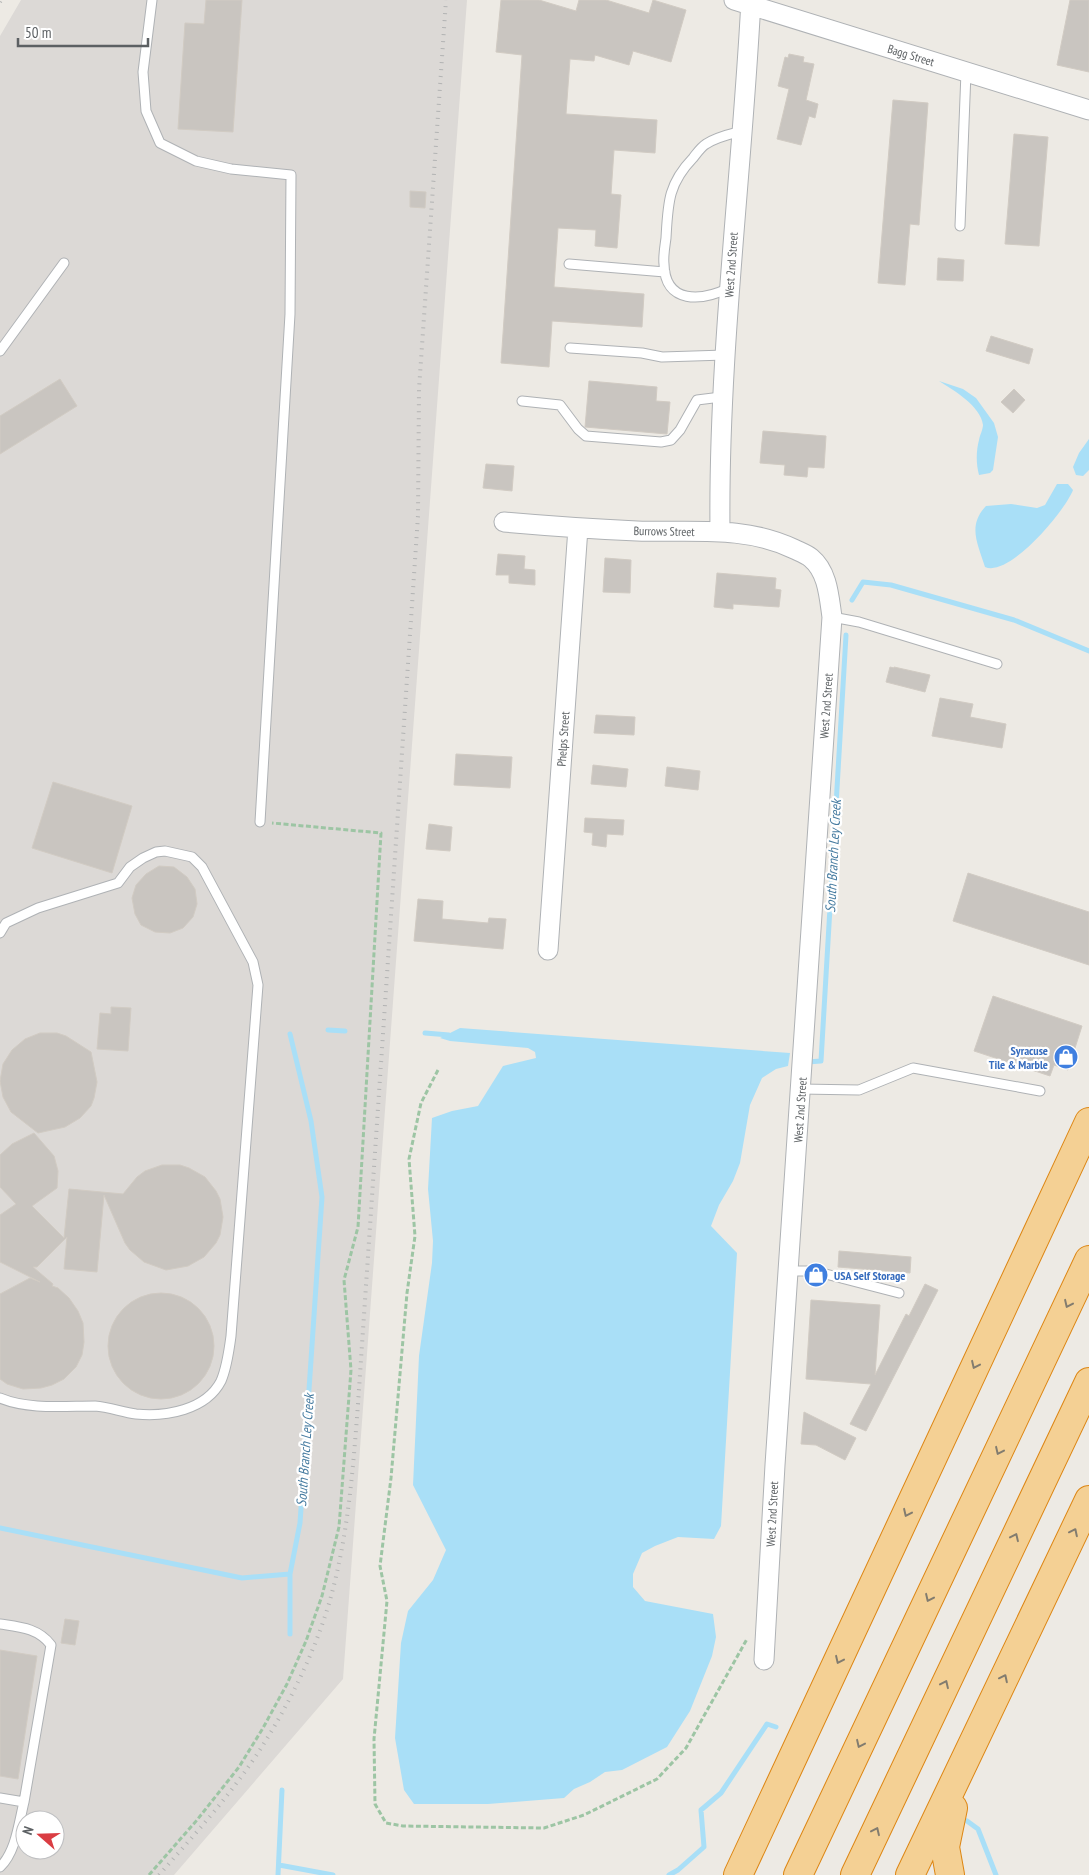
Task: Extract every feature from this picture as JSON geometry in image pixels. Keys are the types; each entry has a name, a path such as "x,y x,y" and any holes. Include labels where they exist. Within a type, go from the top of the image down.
{"highway":[{"path":"738,1875 1089,1122"},
{"path":"995,1321 1089,1158"},
{"path":"798,1875 1089,1260"},
{"path":"855,1875 1089,1382"},
{"path":"910,1875 1089,1500"},
{"path":"950,1875 945,1848 951,1813 982,1722"},
{"path":"726,1875 770,1809"}],"street":[{"name":"Bagg Street","path":"745,2 1089,110"},
{"name":"West 2nd Street","path":"720,531 721,397 742,131 745,2"},
{"name":"Burrows Street","path":"504,522 649,531 720,531 778,541 810,557 817,564"},
{"name":"Phelps Street","path":"548,950 578,528"},
{"name":"West 2nd Street","path":"764,1660 775,1465 832,617 828,585 817,564"}],"lane":[{"path":"152,0 143,72 146,111 160,143 196,161 231,169 291,175 290,314 260,822"},
{"path":"960,226 966,72"},
{"path":"730,288 714,296 695,298 677,293 667,281 664,265 668,198 682,169 706,144 742,131"},
{"path":"0,351 64,263"},
{"path":"569,264 665,272"},
{"path":"570,348 642,353 662,357 724,355"},
{"path":"522,400 560,405 578,429 586,436 661,442 671,440 680,430 697,400 721,397"},
{"path":"832,617 859,622 996,664"},
{"path":"0,933 6,923 38,908 118,883 130,867 156,852 165,851 181,854 192,857 202,867 252,962 258,985 231,1336 220,1382 208,1396 192,1408 163,1414 137,1414 98,1406 32,1405 12,1403 0,1398"},
{"path":"801,1089 859,1090 913,1068 1040,1092"},
{"path":"789,1271 814,1271 899,1293"},
{"path":"0,1624 33,1630 41,1635 50,1645 24,1802 12,1846 0,1867"},
{"path":"0,1798 24,1802"}],"path":[{"path":"149,1875 197,1820 239,1767 263,1728 287,1684 306,1641 322,1596 339,1527 351,1370 344,1280 358,1227 381,833 260,822"},
{"path":"438,1070 421,1103 409,1159 415,1236 407,1293 391,1478 380,1566 387,1602 374,1738 375,1804 386,1824 402,1826 544,1828 584,1815 657,1779 686,1748 749,1635"}],"shaded area":[{"path":"21,0 467,0 343,1679 174,1875 0,1875 0,36"}],"water":[{"path":"939,381 963,389 976,398 994,423 998,437 993,470 990,473 979,475 978,471 977,449 983,425 981,418 966,399"},
{"path":"1089,439 1089,470 1083,476 1076,475 1073,467 1079,453"},
{"path":"1057,484 1068,484 1073,490 1068,500 1048,526 1008,563 995,568 985,567 977,543 975,528 980,513 986,506 1011,504 1037,508 1045,505"},
{"path":"460,1028 790,1053 788,1066 776,1069 762,1078 750,1105 740,1163 733,1181 719,1205 711,1226 737,1253 721,1526 714,1539 678,1537 642,1553 633,1574 633,1587 645,1601 713,1614 716,1637 712,1656 690,1711 667,1747 622,1770 605,1772 590,1782 574,1789 564,1798 488,1804 414,1804 404,1790 395,1738 401,1643 408,1611 433,1580 446,1550 413,1485 419,1356 432,1263 433,1241 428,1189 432,1118 452,1111 478,1106 503,1066 536,1058 535,1052 528,1048 450,1041 440,1038"}],"building":[{"path":"206,0 242,0 233,132 178,129 185,23 204,24"},
{"path":"501,0 539,0 576,11 579,0 606,0 649,13 653,0 686,10 671,62 633,51 629,65 595,55 594,61 570,59 566,114 657,120 655,153 614,150 611,194 621,195 617,248 595,246 596,230 558,228 554,287 644,294 642,327 552,321 549,367 501,363 522,55 496,52"},
{"path":"1070,0 1089,0 1089,72 1057,65"},
{"path":"789,54 804,57 803,62 814,64 806,100 818,104 815,118 809,116 801,145 777,139 789,89 778,86 785,57 788,58"},
{"path":"893,100 928,103 919,225 910,224 905,285 878,283"},
{"path":"1014,134 1048,137 1039,246 1005,244"},
{"path":"410,191 426,192 425,208 410,207"},
{"path":"938,258 964,260 963,281 937,280"},
{"path":"991,336 1033,349 1029,364 986,351"},
{"path":"60,379 77,406 0,454 0,416"},
{"path":"589,381 657,387 656,401 670,402 667,434 585,427"},
{"path":"1014,389 1025,400 1013,413 1001,402"},
{"path":"763,431 826,436 824,468 808,467 807,477 784,475 785,465 760,463"},
{"path":"486,464 514,466 512,491 483,488"},
{"path":"498,554 525,556 524,569 535,570 535,585 509,583 509,575 496,575"},
{"path":"605,558 631,560 630,593 603,592"},
{"path":"717,573 776,578 775,589 781,590 779,607 733,604 733,609 714,607"},
{"path":"890,667 930,675 925,692 886,682"},
{"path":"940,698 973,704 970,717 1006,724 1002,748 932,736"},
{"path":"596,715 635,717 634,735 594,733"},
{"path":"456,754 512,757 510,788 454,785"},
{"path":"593,765 628,769 626,787 591,784"},
{"path":"667,767 700,771 698,790 665,786"},
{"path":"53,782 132,806 112,873 32,848"},
{"path":"585,818 624,820 623,835 607,834 606,847 592,845 593,833 584,832"},
{"path":"429,824 452,827 450,851 426,849"},
{"path":"159,866 174,867 187,877 195,889 197,904 193,917 183,928 170,933 155,932 141,925 135,914 132,898 136,885 146,874"},
{"path":"968,873 1089,912 1089,965 953,921"},
{"path":"418,899 443,901 442,919 488,923 489,918 506,919 503,949 414,941"},
{"path":"993,996 1082,1026 1068,1070 1054,1065 1050,1076 974,1051"},
{"path":"111,1007 131,1008 128,1051 97,1049 100,1013 111,1014"},
{"path":"40,1033 57,1033 66,1036 91,1052 97,1082 91,1106 80,1118 65,1127 38,1133 11,1112 3,1097 0,1081 3,1064 12,1050 25,1039"},
{"path":"34,1133 54,1156 58,1171 57,1188 32,1206 64,1238 69,1189 123,1194 137,1177 145,1171 162,1165 180,1165 205,1177 220,1199 223,1217 220,1235 204,1257 188,1266 166,1270 144,1262 130,1250 125,1243 104,1195 97,1272 64,1269 67,1237 37,1267 33,1267 53,1284 52,1286 58,1288 69,1298 78,1311 83,1323 84,1342 82,1355 76,1367 64,1379 41,1388 23,1389 7,1384 0,1379 0,1294 30,1278 40,1282 0,1262 0,1215 16,1204 0,1187 0,1155 12,1144"},
{"path":"839,1251 911,1257 910,1273 838,1267"},
{"path":"925,1284 938,1290 866,1431 850,1424 871,1384 806,1379 811,1300 880,1305 875,1375 906,1314 909,1316"},
{"path":"161,1293 181,1297 198,1309 210,1326 214,1346 210,1366 198,1383 181,1395 161,1399 141,1395 124,1383 112,1366 108,1346 112,1326 124,1309 141,1297"},
{"path":"804,1412 856,1438 845,1460 816,1445 801,1444"},
{"path":"65,1619 79,1621 75,1645 61,1643"},
{"path":"0,1650 37,1656 18,1779 0,1776"}],"waterway":[{"name":"South Branch Ley Creek","path":"852,600 863,582 891,585 1014,620 1089,651"},
{"name":"South Branch Ley Creek","path":"807,1062 821,1061 846,635"},
{"name":"South Branch Ley Creek","path":"328,1030 345,1031"},
{"name":"South Branch Ley Creek","path":"425,1033 449,1035"},
{"name":"South Branch Ley Creek","path":"0,1528 242,1578 290,1574 300,1523 322,1197 311,1121 290,1034"},
{"path":"290,1574 290,1634"},
{"path":"669,1875 678,1870 704,1847 701,1810 721,1793 767,1724 776,1727"},
{"path":"278,1875 282,1790"},
{"path":"967,1821 978,1829 996,1875"},
{"path":"279,1865 333,1875"}],"railway":[{"path":"159,1875 234,1786 270,1734 294,1690 315,1644 330,1600 345,1527 352,1478 358,1404 418,516 419,389 446,0"}],"place":[{"name":"Syracuse Tile & Marble","path":"1066,1057"},
{"name":"USA Self Storage","path":"816,1275"}]}
